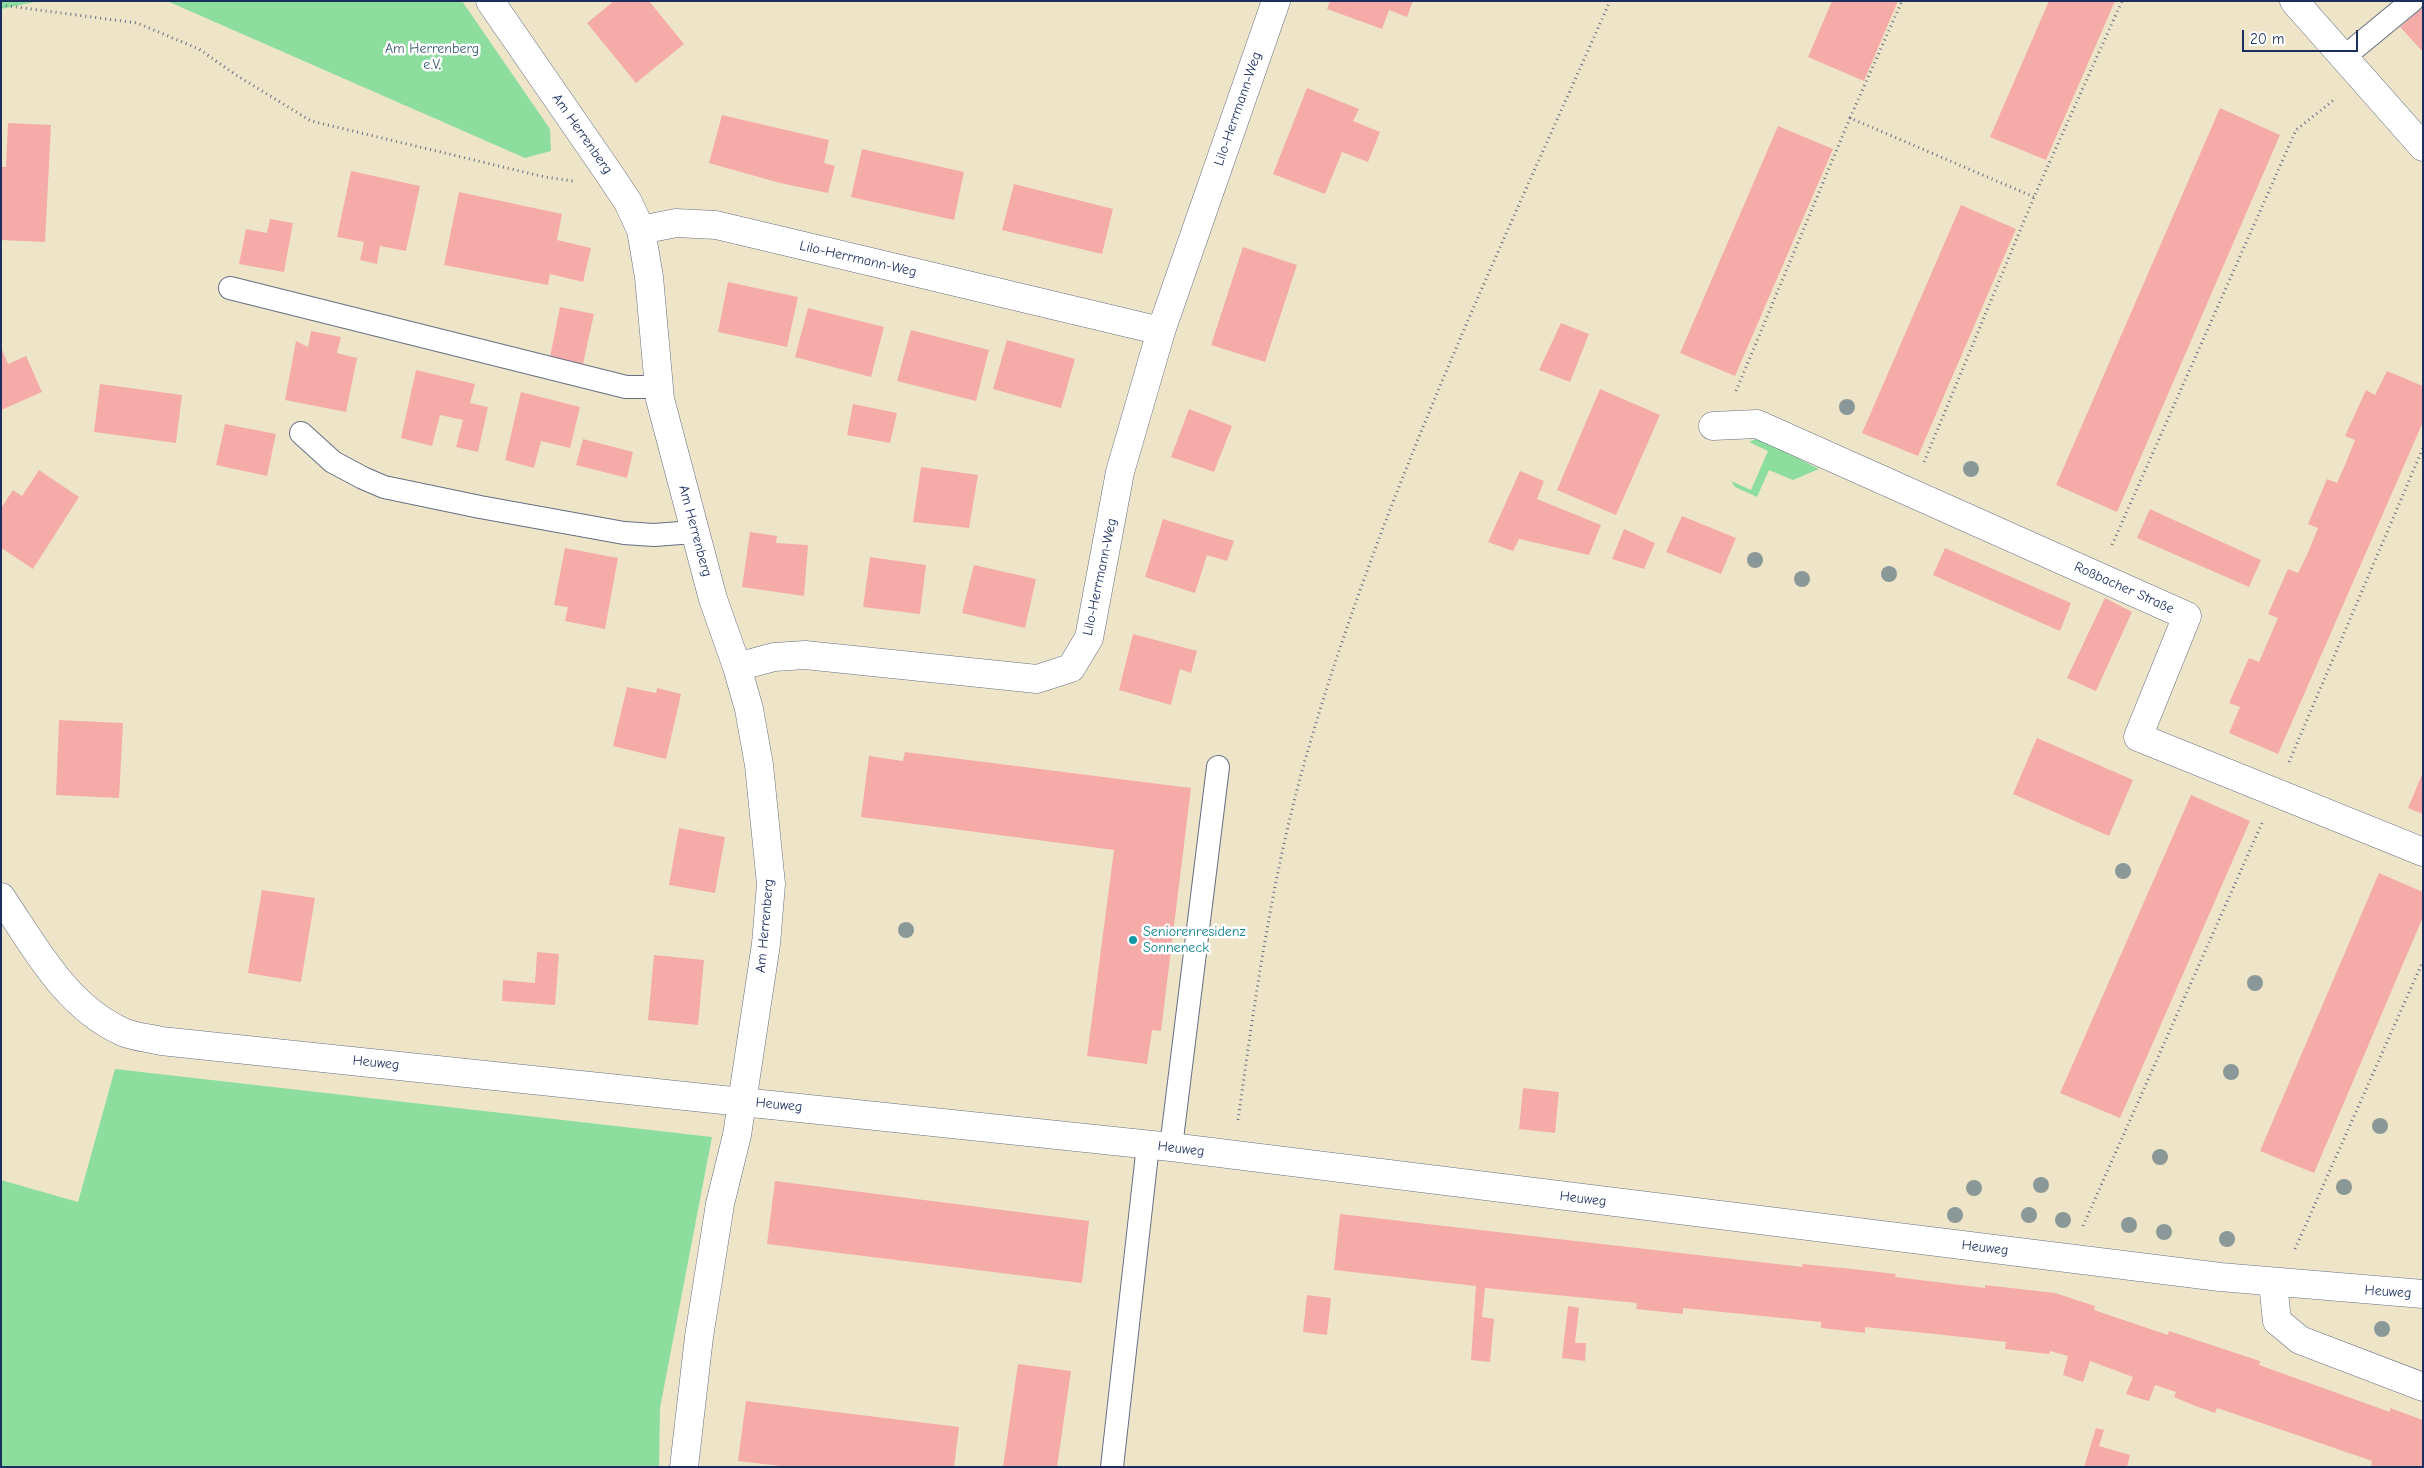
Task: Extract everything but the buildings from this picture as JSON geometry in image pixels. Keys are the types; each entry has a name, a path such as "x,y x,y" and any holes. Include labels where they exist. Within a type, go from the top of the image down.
{"street":[{"name":"Am Herrenberg","path":"490,1 628,202 642,230 659,387 694,532 713,599 738,667 749,709 759,765 771,884 766,944 737,1135 720,1204 706,1289 684,1467"},
{"name":"Lilo-Herrmann-Weg","path":"738,667 774,657 805,655 1037,679 1071,668 1089,638 1120,472 1161,331 1276,1"},
{"path":"2294,1 2423,147"},
{"name":"Lilo-Herrmann-Weg","path":"642,230 676,223 716,225 1161,331"},
{"name":"Roßbacher Straße","path":"1717,426 1757,424 2187,616 2138,737 2423,852"},
{"name":"Heuweg","path":"1,897 57,979 85,1009 124,1033 161,1041 1160,1146 2068,1259 2276,1283 2423,1294"},
{"path":"2276,1283 2277,1321 2300,1340 2423,1387"}],"lane":[{"path":"2344,57 2412,1"},
{"path":"230,288 626,387 659,387"},
{"path":"301,433 333,462 362,478 384,487 480,507 624,533 654,535 694,532"},
{"path":"1112,1467 1218,767"}],"path":[{"path":"1234,1156 1268,928 1286,838 1305,760 1354,604 1386,517 1435,398 1610,1"},
{"path":"1717,426 1902,1"},
{"path":"1911,494 2034,197 2122,1"},
{"path":"1,5 137,23 199,49 236,75 311,121 545,177 586,183 608,172"},
{"path":"2099,576 2296,130 2362,79"},
{"path":"1850,118 2034,197"},
{"path":"2068,1259 2276,793 2423,448"},
{"path":"2276,1283 2423,961"}],"green space":[{"path":"1,1 39,1 1,9"},
{"name":"Am Herrenberg e.V.","path":"167,1 462,1 550,129 551,151 525,158"},
{"path":"1758,438 1819,469 1793,480 1769,470 1757,497 1735,487 1731,481 1751,490 1768,451 1749,442"},
{"path":"115,1069 712,1137 660,1408 659,1467 1,1467 1,1180 78,1202"}],"place":[{"name":"Seniorenresidenz Sonneneck","path":"1133,940"}]}
